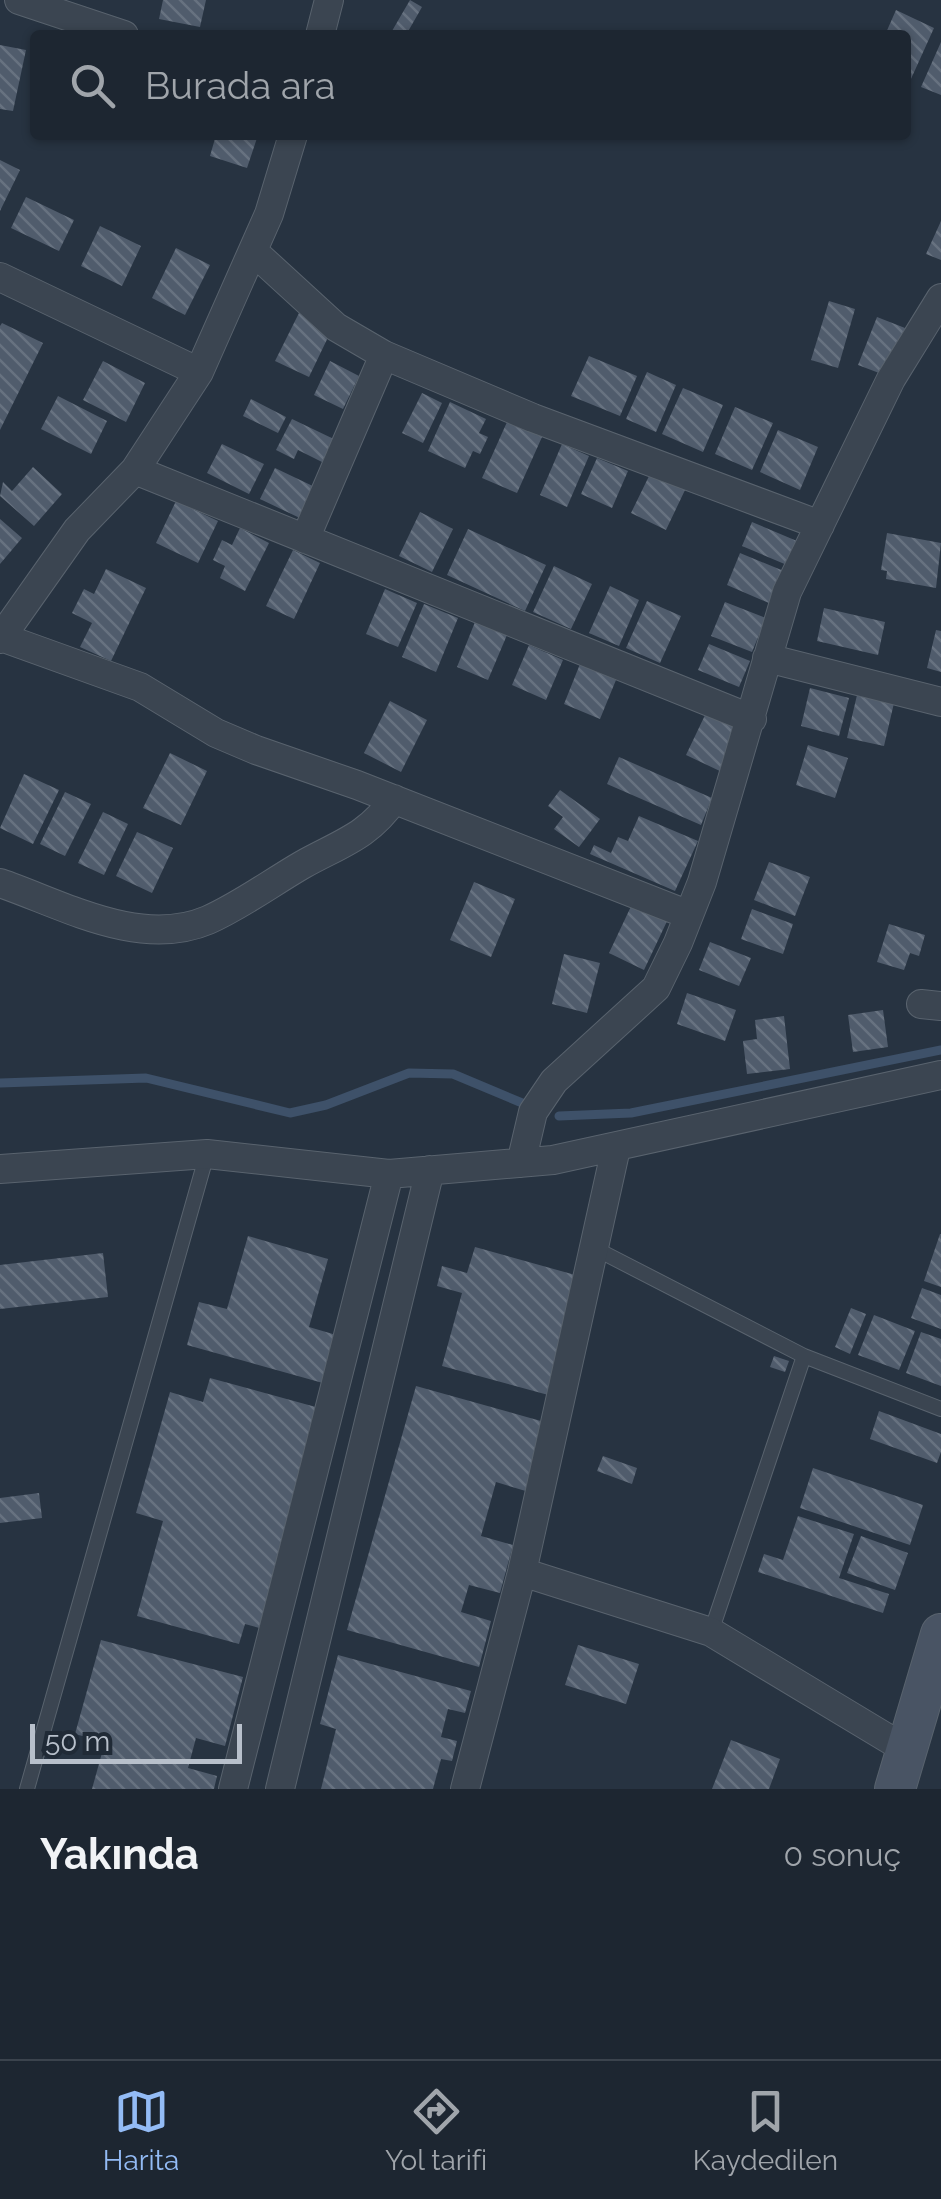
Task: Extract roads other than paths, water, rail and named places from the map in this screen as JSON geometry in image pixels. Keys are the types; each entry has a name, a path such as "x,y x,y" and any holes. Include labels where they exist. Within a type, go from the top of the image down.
{"main road":[{"path":"896,1789 941,1634"}],"street":[{"path":"18,0 109,30"},
{"path":"321,30 328,0"},
{"path":"291,140 253,252 198,372 135,470 77,530 1,638 140,687 216,732 256,750 394,799 689,915"},
{"path":"253,252 336,327 384,355 518,412 820,525"},
{"path":"0,277 198,372"},
{"path":"522,1162 534,1112 554,1081 656,988 689,915 752,720 787,592 891,379 941,298"},
{"path":"305,539 384,355"},
{"path":"135,470 752,720"},
{"path":"767,658 941,702"},
{"path":"0,884 119,926 152,930 182,927 208,920 320,855 354,840 378,822 394,799"},
{"path":"0,1170 207,1154 389,1174 522,1162 616,1148 941,1074"},
{"path":"465,1789 522,1572 616,1148"},
{"path":"280,1789 430,1170"},
{"path":"233,1789 389,1174"},
{"path":"522,1572 712,1632 907,1750"}],"lane":[{"path":"27,1789 207,1154"},
{"path":"596,1248 804,1356 941,1409"},
{"path":"712,1632 804,1356"}],"waterway":[{"path":"559,1116 631,1113 941,1050"},
{"path":"0,1083 146,1078 290,1113 326,1105 409,1073 453,1074 527,1105"}]}
